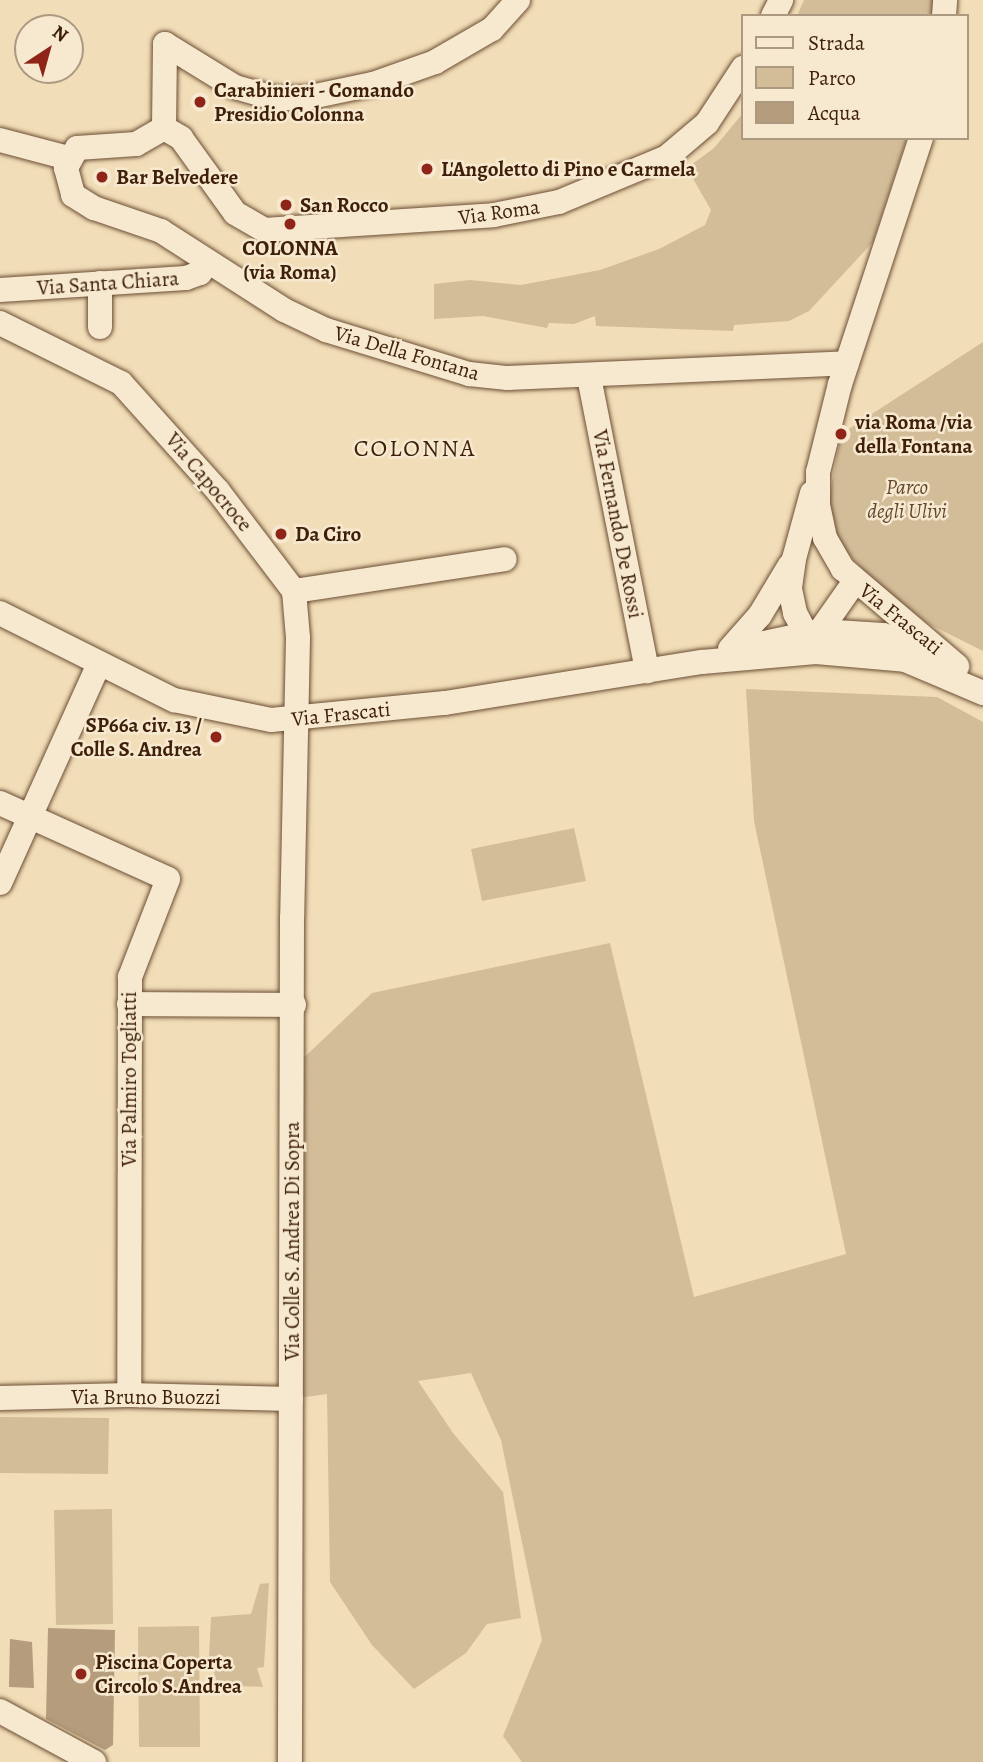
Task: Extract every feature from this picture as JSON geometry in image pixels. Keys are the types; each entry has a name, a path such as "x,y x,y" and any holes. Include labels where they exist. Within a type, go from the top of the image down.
{"street":[{"path":"0,140 67,163 82,146 136,144 164,128 166,44 244,90 274,98 306,98 381,82 435,62 492,29 518,0"},
{"name":"Via Roma","path":"164,128 181,138 218,194 251,226 277,232 538,208 640,171 679,149 712,117 741,71"},
{"path":"814,639 791,598 793,559 847,363 920,140"},
{"name":"Via Della Fontana","path":"67,163 67,184 76,199 150,227 299,319 362,342 469,374 589,377 847,363"},
{"name":"Via Santa Chiara","path":"0,290 191,278 208,261"},
{"path":"100,283 100,327"},
{"name":"Via Capocroce","path":"0,323 121,383 218,491 294,591"},
{"name":"Via Fernando De Rossi","path":"589,377 647,671"},
{"path":"818,472 822,530 837,560 855,581"},
{"path":"295,720 298,638 294,591 505,559"},
{"path":"725,654 760,615 793,559"},
{"name":"Via Frascati","path":"814,639 855,581 957,666"},
{"name":"Via Frascati","path":"0,613 98,666 174,700 226,713 295,720 445,703 702,662"},
{"path":"702,662 814,639 905,660 983,693"},
{"path":"702,662 725,654 814,639 897,639 957,666 983,684"},
{"path":"0,883 98,666"},
{"name":"Via Colle S. Andrea Di Sopra","path":"290,1762 295,720"},
{"path":"0,803 30,816"},
{"name":"Via Palmiro Togliatti","path":"30,816 168,879 130,977 129,1395"},
{"path":"129,1004 294,1005"},
{"name":"Via Bruno Buozzi","path":"0,1398 129,1395 291,1399"},
{"path":"0,1711 94,1762"}],"green space":[{"path":"804,0 935,0 934,14 798,14"},
{"path":"741,115 741,140 906,140 873,242 809,311 789,321 734,325 733,331 596,326 595,316 574,324 549,323 547,328 483,316 434,319 434,284 470,280 521,285 600,270 659,249 705,225 711,210 687,168 714,148"},
{"name":"Parco degli Ulivi","path":"983,342 983,651 927,623 870,577 841,546 826,516 841,434"},
{"path":"746,689 937,697 983,722 983,1762 522,1762 503,1736 542,1640 501,1440 471,1373 418,1381 453,1433 503,1492 521,1618 487,1624 466,1653 414,1689 372,1645 330,1582 327,1394 291,1399 294,1067 372,993 610,943 694,1297 846,1254 754,821"},
{"path":"574,828 586,881 482,901 471,849"},
{"path":"0,1417 109,1418 108,1474 0,1473"},
{"path":"112,1509 113,1624 56,1625 54,1510"},
{"path":"269,1583 264,1667 257,1668 263,1687 218,1685 209,1657 211,1617 251,1614 260,1584"},
{"path":"199,1626 200,1747 139,1747 138,1627"}],"water":[{"name":"Piscina Coperta Circolo S.Andrea","path":"48,1628 115,1630 113,1745 105,1750 46,1719"},
{"path":"10,1639 32,1642 34,1688 9,1687"}],"place":[{"name":"Carabinieri - Comando Presidio Colonna","path":"200,102"},
{"name":"L'Angoletto di Pino e Carmela","path":"427,169"},
{"name":"Bar Belvedere","path":"102,177"},
{"name":"San Rocco","path":"286,205"},
{"name":"COLONNA (via Roma)","path":"290,224"},
{"name":"via Roma /via della Fontana","path":"841,434"},
{"name":"Da Ciro","path":"281,534"},
{"name":"SP66a civ. 13 / Colle S. Andrea","path":"216,737"},
{"name":"Piscina Coperta Circolo S.Andrea","path":"81,1674"}],"district":[{"name":"COLONNA","path":"415,449"}]}
